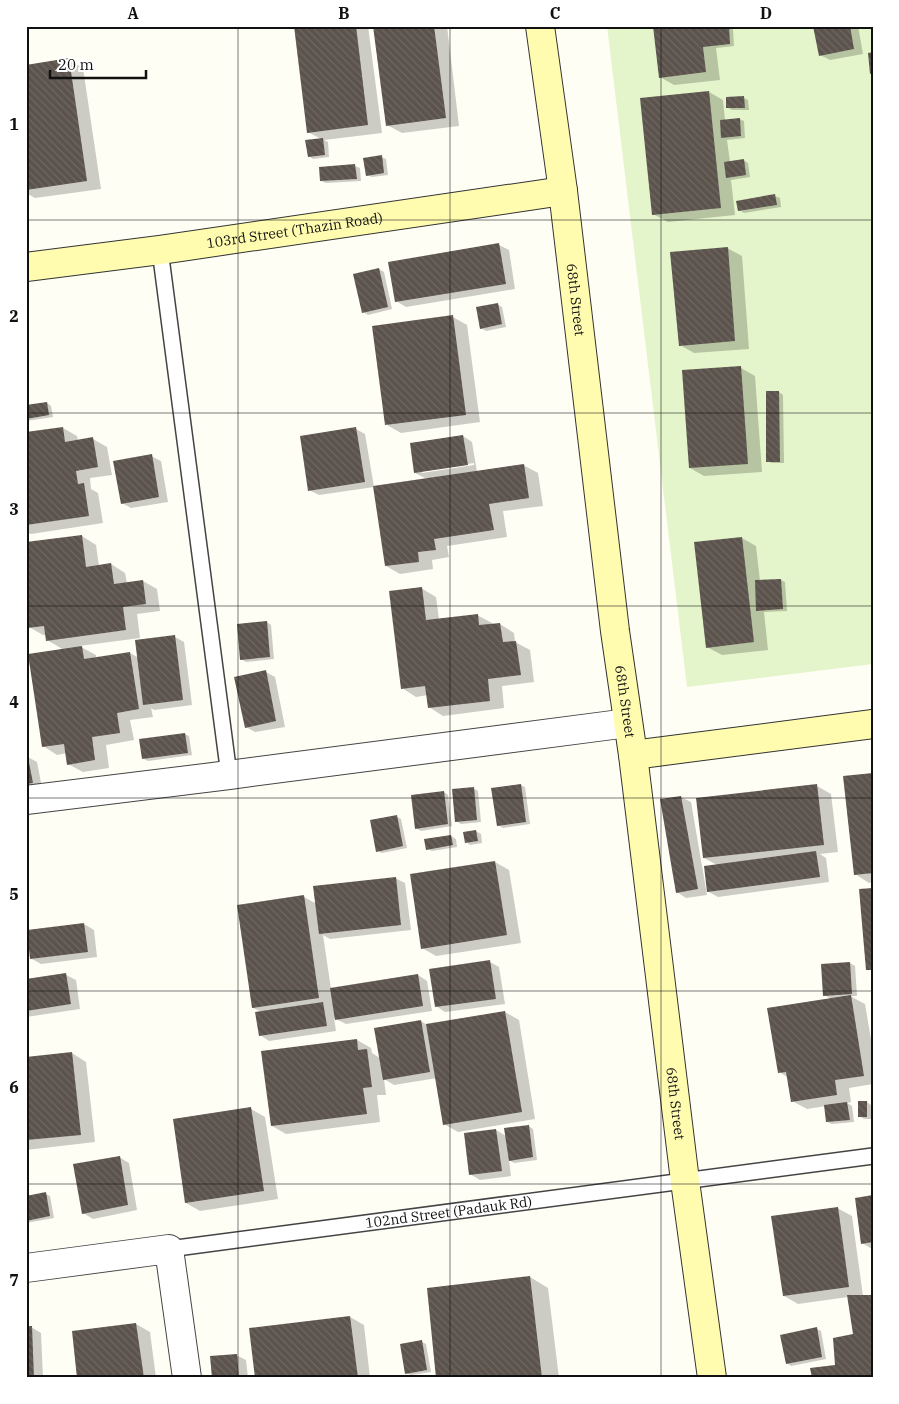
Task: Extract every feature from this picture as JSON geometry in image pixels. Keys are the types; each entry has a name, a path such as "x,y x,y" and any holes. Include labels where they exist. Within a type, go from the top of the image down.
{"main road":[{"name":"68th Street","path":"540,26 563,191 614,622 633,755 685,1181 712,1378"},
{"name":"103rd Street (Thazin Road)","path":"26,267 160,250 563,191"},
{"path":"633,755 873,724"}],"street":[{"path":"26,800 229,776 628,723"},
{"path":"169,1249 187,1378"},
{"name":"102nd Street (Padauk Rd)","path":"26,1268 169,1249"}],"lane":[{"path":"160,250 229,776"},
{"name":"102nd Street (Padauk Rd)","path":"169,1249 873,1156"}],"green space":[{"path":"607,26 873,26 873,664 687,687"}],"building":[{"path":"294,26 356,26 368,125 307,133"},
{"path":"373,26 434,26 446,118 386,126"},
{"path":"653,26 701,26 701,28 729,26 730,44 703,47 706,72 659,78"},
{"path":"813,26 850,26 854,49 819,56"},
{"path":"873,52 873,73 870,74 868,53"},
{"path":"69,58 87,181 26,190 26,65"},
{"path":"709,91 721,208 652,215 640,98"},
{"path":"744,96 745,108 726,108 726,97"},
{"path":"740,118 741,136 721,138 720,120"},
{"path":"323,138 325,155 308,157 305,140"},
{"path":"382,155 384,173 366,176 363,158"},
{"path":"744,159 746,175 726,178 724,162"},
{"path":"355,164 357,179 320,181 319,167"},
{"path":"775,194 777,205 738,211 736,201"},
{"path":"499,243 506,284 395,302 388,262"},
{"path":"728,247 735,341 679,346 670,252"},
{"path":"379,268 388,307 362,313 353,274"},
{"path":"498,303 502,324 480,329 476,307"},
{"path":"453,315 466,415 385,425 372,326"},
{"path":"741,366 748,464 689,468 682,370"},
{"path":"766,391 779,391 780,462 766,462"},
{"path":"47,402 49,415 26,419 26,405"},
{"path":"63,427 65,442 93,437 98,467 76,471 78,484 84,483 89,516 26,525 26,432"},
{"path":"356,427 365,482 308,491 300,436"},
{"path":"463,435 468,465 414,473 410,443"},
{"path":"152,454 159,497 121,504 113,461"},
{"path":"524,464 529,498 489,504 494,530 434,539 436,550 418,552 419,562 385,566 373,486"},
{"path":"82,535 86,567 111,563 114,584 143,580 146,604 123,607 126,630 46,641 44,626 27,628 26,542"},
{"path":"742,537 754,642 706,648 694,542"},
{"path":"781,579 783,609 756,611 755,580"},
{"path":"422,587 426,620 478,614 479,625 500,623 503,642 516,641 521,675 488,679 490,701 428,708 425,686 401,689 389,591"},
{"path":"267,621 270,657 240,660 237,624"},
{"path":"175,635 183,700 143,705 135,640"},
{"path":"82,646 84,659 130,652 139,709 117,713 120,733 92,737 95,760 67,765 64,744 42,747 28,654"},
{"path":"266,670 276,721 245,728 234,677"},
{"path":"185,733 188,753 142,759 139,739"},
{"path":"26,752 33,783 26,784"},
{"path":"873,773 873,873 854,875 843,776"},
{"path":"521,784 526,822 497,826 491,788"},
{"path":"817,784 824,845 703,858 696,798"},
{"path":"474,787 477,820 455,822 452,789"},
{"path":"444,791 448,824 415,829 411,795"},
{"path":"681,796 698,889 676,893 660,799"},
{"path":"397,815 403,846 376,852 370,820"},
{"path":"476,830 478,841 465,843 463,832"},
{"path":"451,835 453,845 426,850 424,839"},
{"path":"816,851 820,877 707,892 704,866"},
{"path":"495,861 507,935 421,949 410,874"},
{"path":"396,877 401,925 319,934 313,886"},
{"path":"873,888 873,970 866,970 859,889"},
{"path":"304,895 319,998 252,1008 237,905"},
{"path":"84,923 88,952 30,959 27,930"},
{"path":"490,960 496,999 435,1007 429,969"},
{"path":"850,962 852,994 823,996 821,964"},
{"path":"66,973 71,1004 26,1011 26,979"},
{"path":"418,974 423,1006 335,1020 330,988"},
{"path":"851,995 864,1076 835,1080 837,1095 791,1102 786,1072 778,1073 767,1008"},
{"path":"323,1002 327,1026 259,1036 255,1012"},
{"path":"505,1011 522,1112 443,1125 426,1024"},
{"path":"421,1020 430,1072 383,1080 374,1028"},
{"path":"357,1039 358,1050 367,1049 372,1087 363,1088 367,1114 271,1126 261,1051"},
{"path":"72,1052 81,1135 26,1140 26,1057"},
{"path":"858,1101 867,1101 867,1117 858,1117"},
{"path":"847,1102 850,1120 826,1122 824,1105"},
{"path":"251,1107 264,1191 185,1203 173,1119"},
{"path":"529,1125 533,1157 509,1161 504,1128"},
{"path":"496,1129 502,1171 469,1175 464,1133"},
{"path":"120,1156 128,1205 82,1214 73,1164"},
{"path":"46,1192 50,1216 26,1221 26,1196"},
{"path":"873,1195 873,1242 861,1244 855,1198"},
{"path":"838,1207 849,1287 783,1296 771,1216"},
{"path":"530,1276 542,1378 436,1378 427,1288"},
{"path":"847,1295 873,1295 873,1378 812,1378 810,1368 835,1365 833,1338 853,1334"},
{"path":"350,1316 358,1378 255,1378 249,1328"},
{"path":"136,1323 144,1378 77,1378 72,1331"},
{"path":"26,1326 32,1326 34,1378 26,1378"},
{"path":"817,1327 822,1357 786,1364 780,1335"},
{"path":"422,1340 427,1370 405,1374 400,1344"},
{"path":"237,1354 239,1378 212,1378 210,1356"}]}
